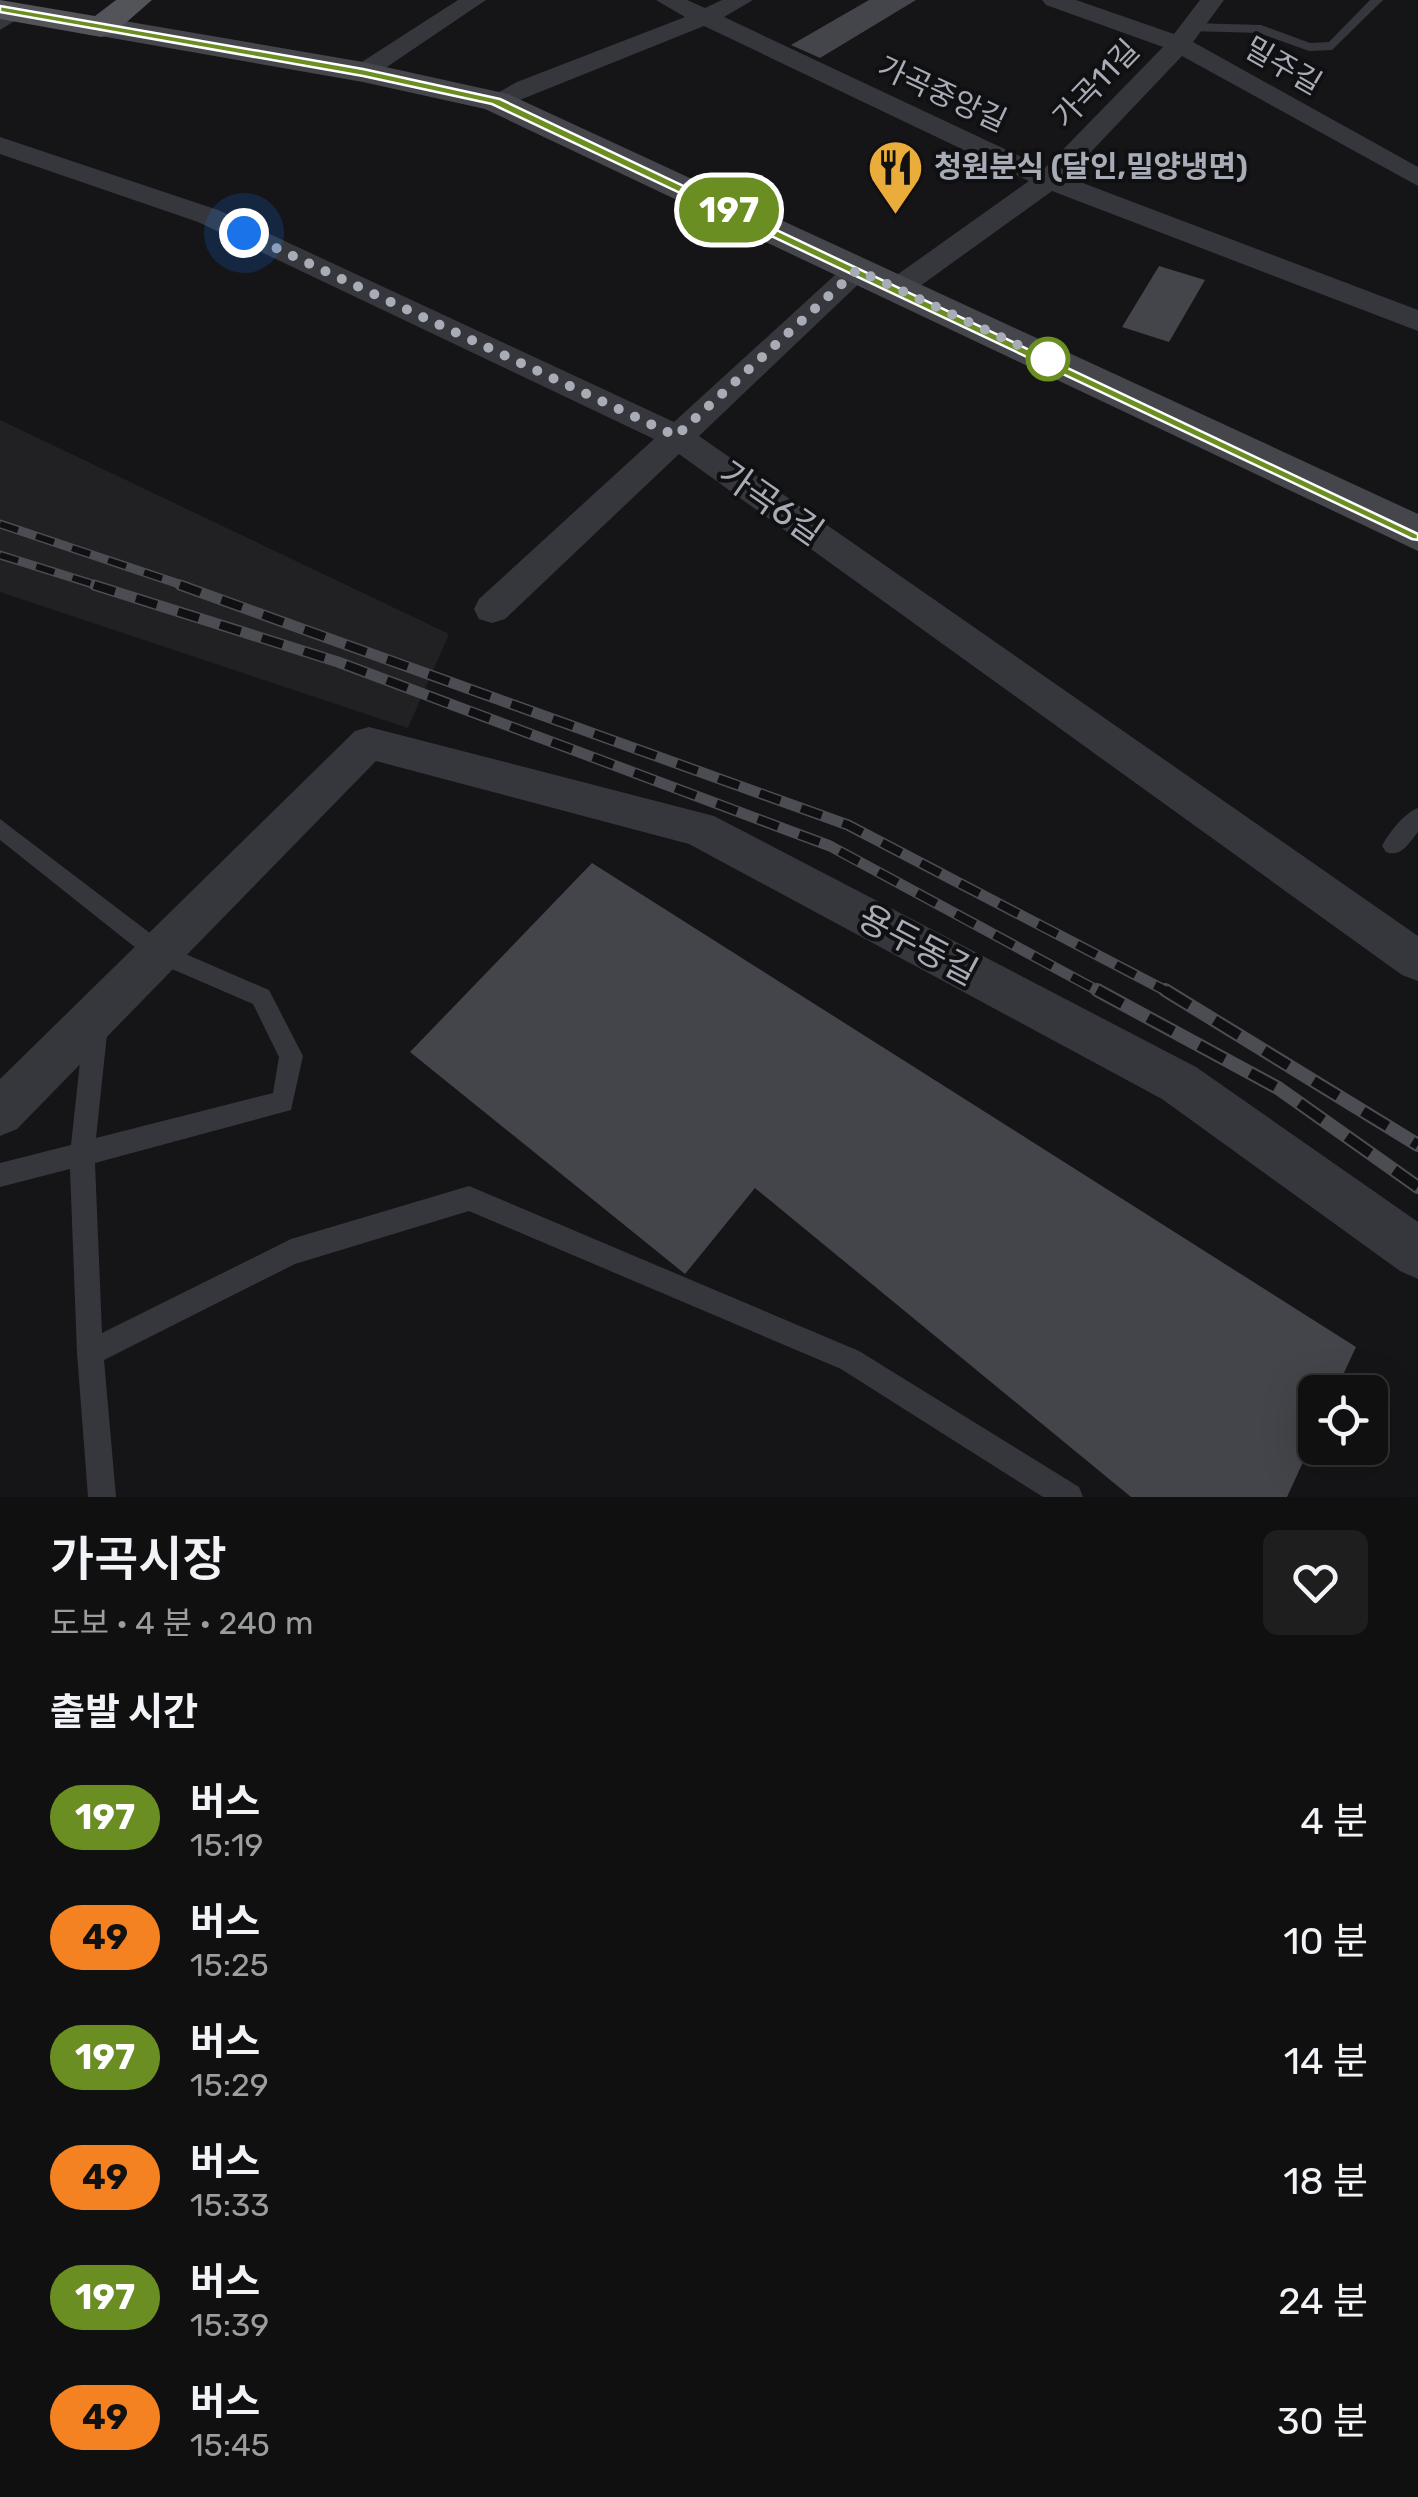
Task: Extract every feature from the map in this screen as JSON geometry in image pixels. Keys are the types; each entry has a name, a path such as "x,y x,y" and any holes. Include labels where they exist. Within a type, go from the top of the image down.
{"main road":[{"path":"101,27 136,0"},
{"path":"5,15 101,27 363,72 496,101 1418,534"}],"street":[{"path":"363,72 474,0"},
{"name":"가곡중앙길","path":"668,0 1049,180 1418,321"},
{"path":"496,101 546,76 706,18 741,0"},
{"name":"밀주길","path":"1054,0 1184,35 1418,178"},
{"name":"가곡11길","path":"898,288 1049,180 1212,0"},
{"name":"가곡6길","path":"0,144 208,216 676,436 1418,961"},
{"path":"492,609 857,270"},
{"name":"용두동길","path":"158,953 368,743 699,829 1179,1083 1418,1254"},
{"path":"0,1112 158,953"}],"lane":[{"path":"1184,35 1261,30 1309,46 1332,46 1378,0"},
{"path":"1393,846 1418,816"},
{"path":"0,828 158,953 261,996 291,1056 283,1102 0,1175"},
{"path":"97,1015 82,1155 90,1353 102,1497"},
{"path":"90,1353 292,1252 469,1198 850,1360 1069,1497"}],"shaded area":[{"path":"0,420 449,634 408,728 0,592"}],"building":[{"path":"869,0 916,0 820,58 791,45"},
{"path":"1159,266 1205,280 1169,342 1122,327"},
{"path":"592,863 1356,1347 1343,1375 1298,1375 1298,1465 1302,1465 1287,1497 1131,1497 755,1188 685,1274 410,1052"}],"railway":[{"path":"0,524 188,587"},
{"path":"0,555 102,587"},
{"path":"94,585 338,662 830,846 1102,993"},
{"path":"180,585 848,825 1169,993"},
{"path":"1097,990 1278,1088 1418,1187"},
{"path":"1165,990 1169,993"},
{"path":"1169,993 1418,1145"}],"bus line":[{"name":"197","path":"0,9 363,72 496,101 1418,534"}],"place":[{"name":"청원분식 (달인,밀양냉면)","path":"895,216"}],"route":[{"path":"244,233 676,436 857,270 1048,359"}]}
